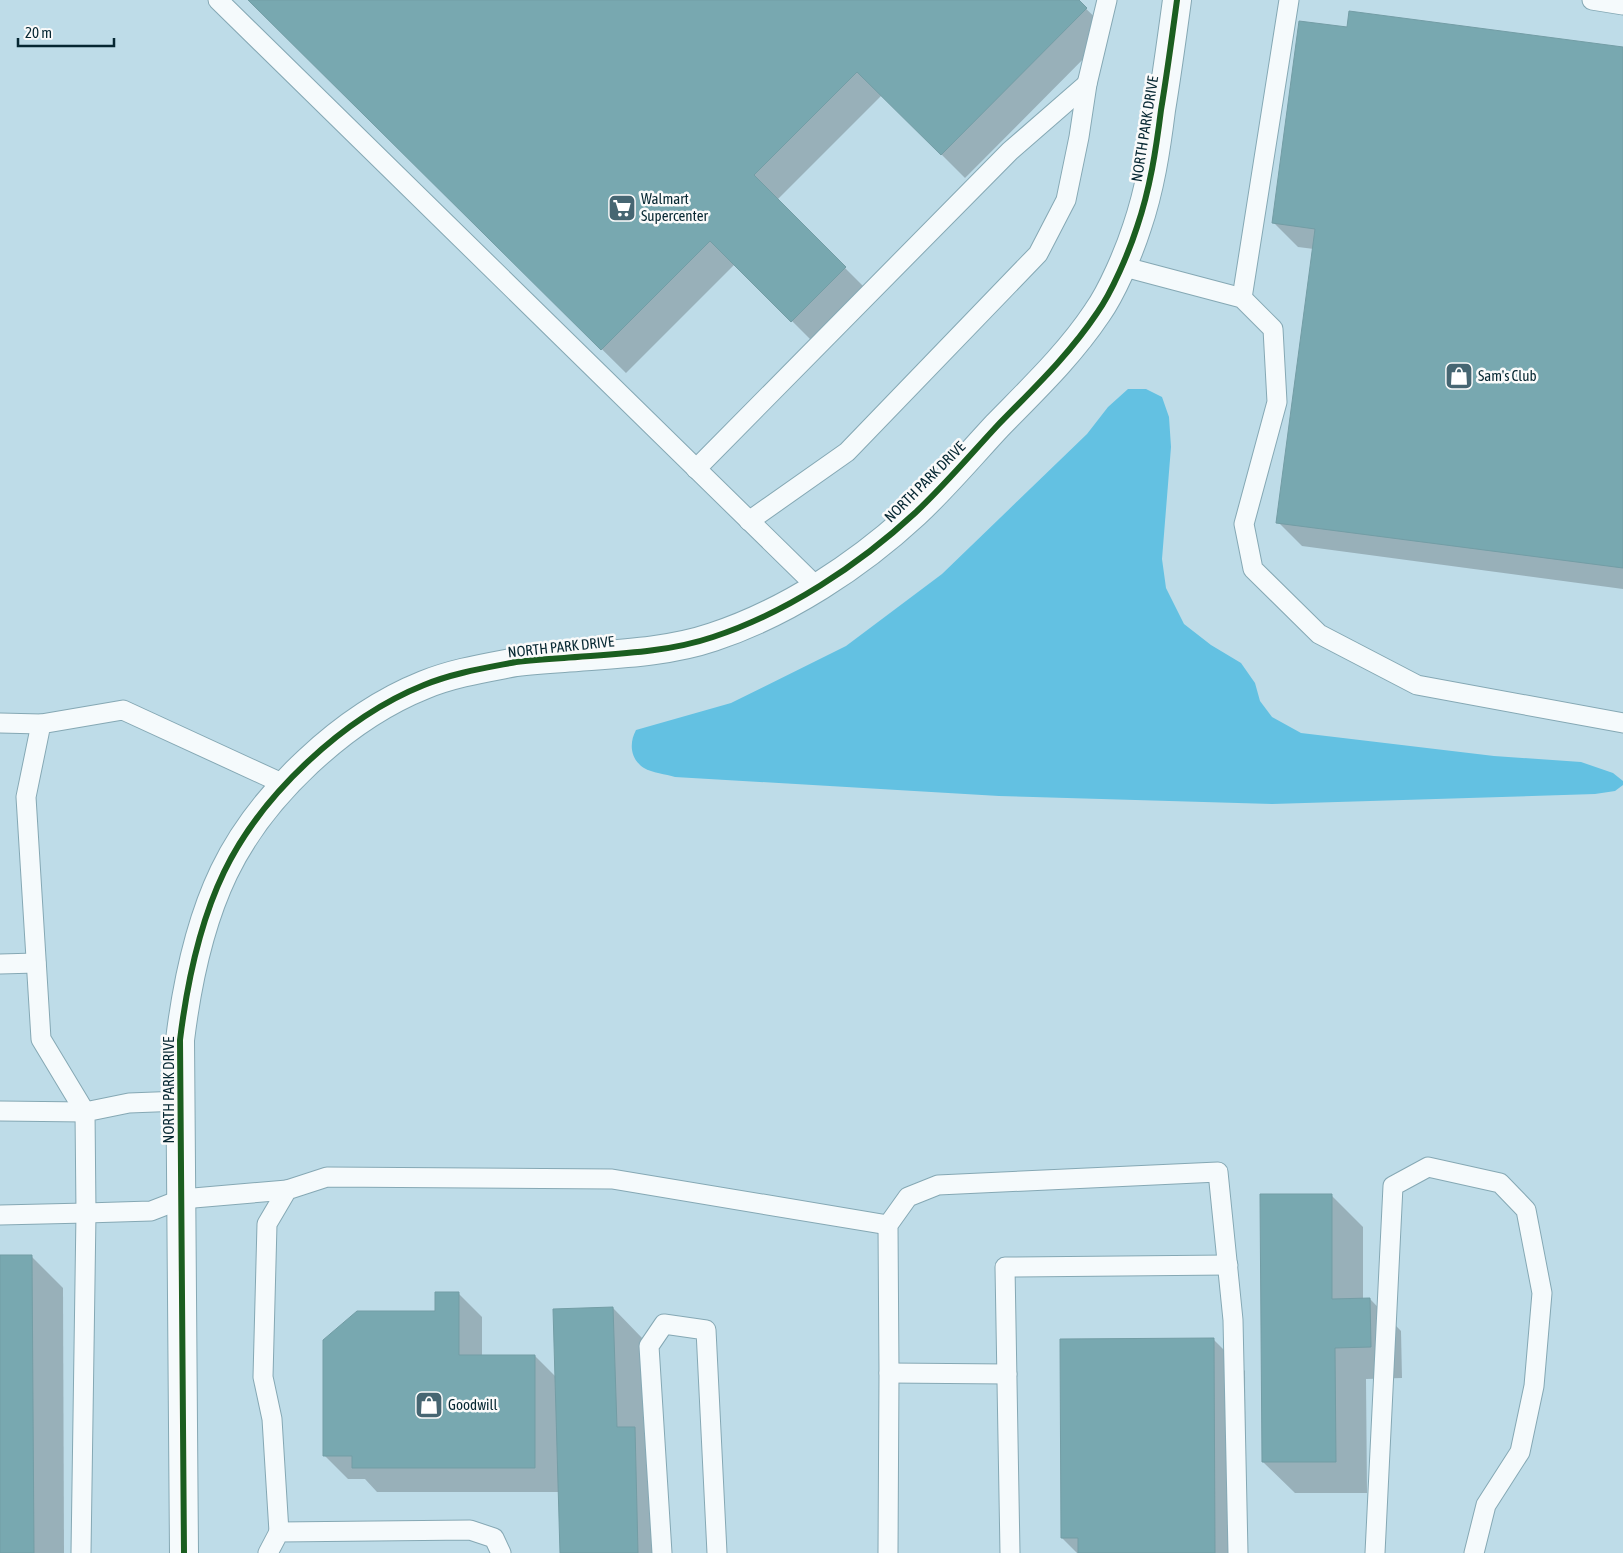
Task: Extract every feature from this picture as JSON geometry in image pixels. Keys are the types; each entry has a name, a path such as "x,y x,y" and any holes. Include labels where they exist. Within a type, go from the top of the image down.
{"street":[{"name":"NORTH PARK DRIVE","path":"184,1553 180,1040 184,1004 192,967 208,914 224,872 246,835 271,801 304,765 378,707 424,685 474,670 523,661 650,651 712,638 763,616 818,587 846,569 914,514 1064,356 1099,311 1137,228 1153,173 1177,0"}],"lane":[{"path":"218,0 818,587"},
{"path":"749,521 846,452 1038,254 1066,200 1079,137 1087,84 1107,0"},
{"path":"1242,298 1289,0"},
{"path":"1592,0 1623,5"},
{"path":"696,469 1010,151 1087,84"},
{"path":"1121,266 1242,298 1274,329 1277,402 1244,524 1253,569 1319,634 1417,685 1623,723"},
{"path":"0,723 41,724 123,710 286,785"},
{"path":"41,724 26,797 41,1039 85,1112 86,1213 81,1553"},
{"path":"0,964 36,963"},
{"path":"0,1111 85,1112 128,1103 181,1101"},
{"path":"1375,1553 1393,1186 1428,1167 1500,1183 1526,1210 1542,1293 1534,1386 1520,1452 1486,1505 1474,1553"},
{"path":"888,1553 890,1373 888,1225 908,1197 938,1185 1218,1172 1233,1320 1238,1553"},
{"path":"0,1215 151,1211 182,1199 288,1190 327,1177 612,1179 888,1225"},
{"path":"268,1553 279,1532 272,1419 263,1377 267,1224 288,1190"},
{"path":"1010,1553 1005,1267 1228,1266"},
{"path":"662,1553 649,1346 664,1324 706,1330 717,1553"},
{"path":"890,1373 1007,1374"},
{"path":"279,1532 470,1530 494,1538 501,1553"}],"water":[{"path":"1128,389 1146,389 1162,397 1169,417 1171,447 1162,559 1166,588 1184,624 1211,645 1241,663 1255,683 1260,701 1272,717 1301,733 1494,756 1581,762 1613,773 1623,781 1623,785 1615,791 1595,794 1272,804 999,796 675,777 647,770 639,764 632,750 632,740 636,730 731,703 846,646 942,574 1087,434 1108,407"}],"building":[{"name":"Walmart Supercenter","path":"248,0 1079,0 1087,8 941,155 857,72 754,175 846,267 791,322 710,241 601,350"},
{"name":"Sam's Club","path":"1349,11 1623,47 1623,568 1276,523 1315,229 1272,223 1299,21 1347,27"},
{"path":"1260,1194 1332,1194 1332,1299 1370,1298 1371,1347 1335,1348 1336,1462 1262,1462"},
{"path":"0,1255 32,1255 34,1553 0,1553"},
{"name":"Goodwill","path":"435,1292 459,1292 459,1355 535,1355 535,1468 352,1468 352,1456 323,1456 323,1340 357,1311 435,1311"},
{"path":"613,1307 617,1427 635,1427 638,1553 560,1553 553,1309"},
{"path":"1214,1338 1215,1553 1078,1553 1078,1538 1061,1538 1060,1339"}],"cycle path":[{"path":"184,1553 180,1040 190,976 201,933 215,892 240,843 282,787 308,762 335,738 364,717 394,699 435,681 493,666 516,662 658,650 713,637 767,615 820,586 870,551 915,513 1062,358 1097,313 1114,283 1134,237 1149,184 1177,0"}],"place":[{"name":"Walmart Supercenter","path":"622,208"},
{"name":"Sam's Club","path":"1459,376"},
{"name":"Goodwill","path":"429,1405"}]}
